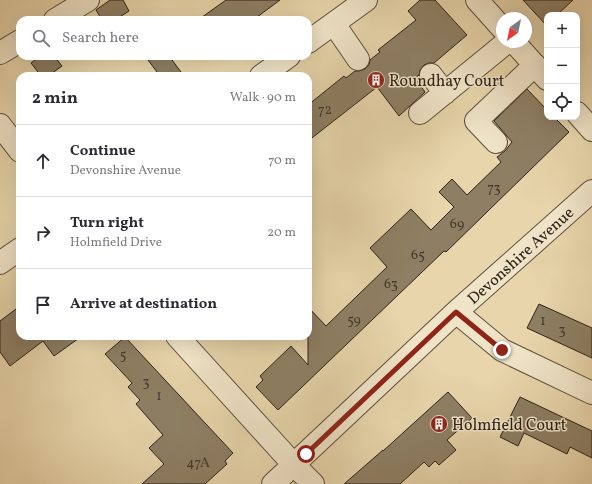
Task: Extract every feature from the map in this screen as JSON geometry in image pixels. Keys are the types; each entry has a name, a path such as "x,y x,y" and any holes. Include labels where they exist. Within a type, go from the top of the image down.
{"street":[{"path":"62,16 88,0"},
{"path":"312,39 366,0"},
{"path":"477,0 496,21"},
{"path":"334,24 358,58"},
{"path":"0,53 16,43"},
{"path":"420,113 500,48"},
{"path":"496,142 476,121 541,72 519,48"},
{"path":"267,72 283,60"},
{"path":"431,74 445,93"},
{"path":"580,116 592,130"},
{"path":"0,125 16,147"},
{"name":"Devonshire Avenue","path":"273,484 456,312 592,191"},
{"path":"0,263 16,252"},
{"path":"456,312 502,350 592,393"},
{"path":"181,340 313,484"}],"building":[{"path":"110,0 123,0 129,11 121,16 100,16 96,10"},
{"path":"226,0 280,0 258,16 204,16"},
{"path":"420,0 435,0 467,35 434,63 424,65 420,70 419,75 415,78 425,92 399,116 377,87 312,138 312,102 344,76 346,78 355,71 365,69 369,65 370,60 380,52 378,50 416,20 408,11"},
{"path":"523,0 573,0 560,12 544,12 544,23"},
{"path":"35,60 57,60 62,66 54,72 38,72 31,63"},
{"path":"148,60 172,60 181,72 157,72"},
{"path":"527,89 544,107 544,120 557,120 569,132 446,252 444,251 278,410 256,387 263,380 260,376 291,346 308,365 308,340 312,340 312,311 326,326 387,267 370,248 411,209 431,230 454,207 439,192 452,179 467,195 501,162 497,157 505,151 512,142 494,121"},
{"path":"539,304 592,328 592,358 527,328"},
{"path":"16,309 16,340 76,340 54,356 43,341 10,366 0,352 0,321"},
{"path":"121,340 128,340 233,453 225,461 227,464 205,484 142,484 164,464 149,448 163,435 136,404 140,400 128,387 132,383 105,354"},
{"path":"448,392 472,418 447,440 456,450 439,465 435,461 429,467 424,462 400,484 344,484 383,451"},
{"path":"520,397 592,431 592,458 570,447 567,454 524,433 518,446 500,437"}],"place":[{"name":"Roundhay Court","path":"376,80"},
{"name":"Holmfield Court","path":"439,424"}],"route":[{"path":"306,454 456,312 502,350"}]}
